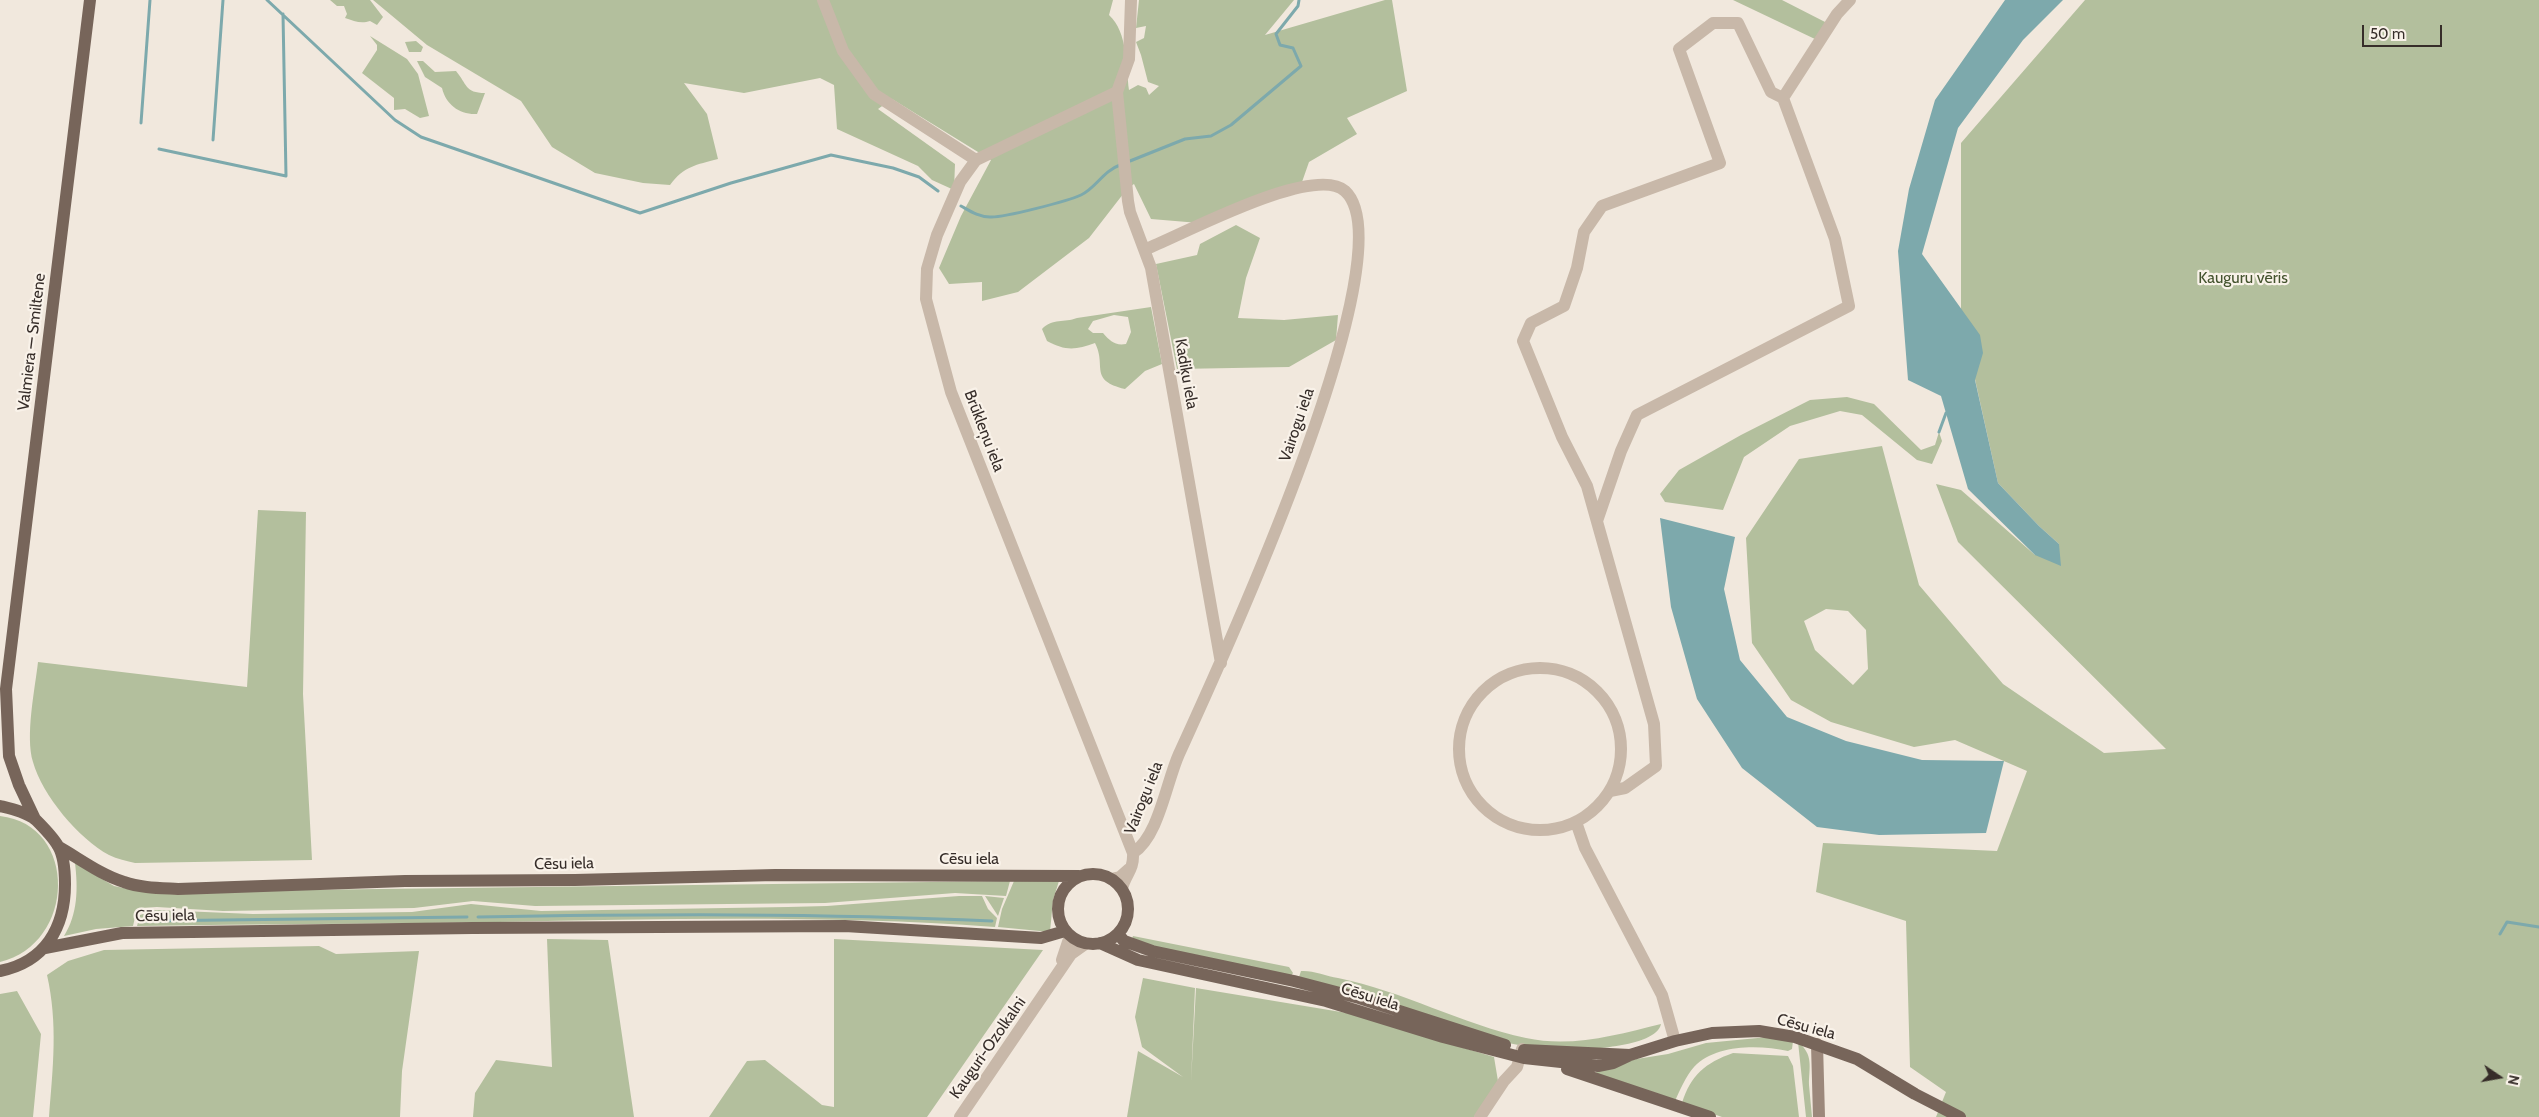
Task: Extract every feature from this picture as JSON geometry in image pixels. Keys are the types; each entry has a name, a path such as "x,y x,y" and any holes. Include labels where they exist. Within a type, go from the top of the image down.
{"main road":[{"name":"Valmiera — Smiltene","path":"0,710 6,689 90,0"},
{"name":"Valmiera — Smiltene","path":"6,689 9,756 19,785 35,819"},
{"path":"0,806 16,810 35,819 59,847 65,874 65,904 58,927 45,948 30,960 0,971"},
{"name":"Cēsu iela","path":"59,847 98,870 124,882 151,888 178,889 405,881 575,880 775,875 1079,876 1096,874 1111,878"},
{"path":"1079,876 1066,885 1058,900 1058,916 1068,934 1085,944"},
{"path":"1111,878 1122,889 1128,906 1127,917 1118,934"},
{"name":"Cēsu iela","path":"45,948 122,933 156,932 845,926 1041,938 1068,934"},
{"name":"Cēsu iela","path":"1085,944 1100,943 1118,934 1124,941 1152,951 1294,981 1350,996 1544,1060 1598,1066 1613,1063 1630,1055 1675,1041 1712,1033 1759,1031 1795,1037 1857,1059 1915,1094 1960,1117"},
{"name":"Cēsu iela","path":"1100,943 1138,960 1318,999 1443,1037 1522,1053 1630,1055"},
{"path":"1817,1044 1819,1117"},
{"path":"1544,1060 1710,1117"}],"street":[{"path":"823,0 842,51 874,94 976,160"},
{"path":"1117,92 1129,59 1130,0"},
{"path":"1783,98 1837,14 1850,0"},
{"path":"1596,521 1621,451 1637,415 1849,306 1835,238 1783,98 1771,92 1738,23 1713,23 1680,49 1720,163 1602,206 1584,232 1577,268 1564,306 1531,323 1523,341 1562,437 1586,486 1596,521 1654,724 1656,766 1625,788 1610,791"},
{"name":"Brūkleņu iela","path":"1117,92 976,160 960,182 936,235 927,269 926,299 951,392 1133,855"},
{"name":"Kadiķu iela","path":"1117,92 1130,212 1146,250 1151,268 1221,663"},
{"name":"Vairogu iela","path":"1133,855 1143,846 1155,820 1176,762 1221,663 1281,519 1320,411 1348,320 1357,250 1355,203 1344,190 1336,187 1313,185 1298,188 1263,198 1146,250"},
{"path":"1531,668 1560,671 1575,676 1594,688 1608,705 1619,733 1621,748 1618,770 1610,791 1599,805 1576,822 1546,830 1521,828 1497,818 1478,802 1465,780 1459,756 1461,730 1471,707 1487,688 1509,674 1531,668"},
{"path":"1576,822 1585,848 1662,995 1675,1041"},
{"path":"1111,878 1120,877 1130,868 1133,855"},
{"path":"1122,889 1123,882 1132,870 1133,855"},
{"path":"1042,998 1066,953 1068,934"},
{"path":"1042,998 1071,954 1085,944"},
{"name":"Kauguri-Ozolkalni","path":"960,1117 1042,998"},
{"path":"1480,1117 1504,1081 1516,1069 1522,1053"}],"green space":[{"path":"330,0 370,0 383,17 377,25 370,21 351,20 345,18 347,14 344,6 337,6"},
{"path":"373,0 1113,0 1109,15 1115,22 1123,40 1129,90 1138,85 1146,88 1149,95 1159,86 1148,82 1136,42 1144,38 1146,26 1136,28 1139,0 1294,0 1265,35 1385,0 1392,0 1407,91 1347,118 1357,134 1309,162 1302,182 1199,223 1151,219 1134,184 1127,189 1089,238 1018,292 982,301 982,282 949,284 939,268 961,216 991,160 892,99 878,109 955,164 954,190 932,180 918,166 837,129 834,85 820,78 744,93 684,83 707,114 718,159 686,170 670,185 643,183 595,173 552,147 521,101 427,45"},
{"path":"1733,0 1782,0 1827,23 1817,40"},
{"name":"Kauguru vēris","path":"2085,0 2539,0 2539,1117 1936,1117 1946,1092 1910,1067 1906,921 1816,892 1823,843 1997,851 2027,771 1955,740 1914,747 1831,722 1791,700 1752,643 1746,538 1799,459 1882,446 1919,585 2003,684 2104,753 2166,749 1958,542 1936,484 1961,490 2035,555 2059,544 1998,483 1961,316 1961,143","holes":["1826,609 1848,611 1866,630 1868,669 1853,685 1815,650 1804,621"]},
{"path":"370,36 407,59 418,74 429,116 420,118 405,109 394,110 394,98 362,73 377,50 377,45"},
{"path":"416,41 423,47 421,52 409,52 405,42"},
{"path":"417,61 423,61 435,72 456,71 467,87 478,93 485,93 477,114 465,113 450,104 442,88 425,77"},
{"path":"1236,225 1260,238 1246,278 1238,318 1284,320 1338,315 1336,340 1289,367 1177,369 1156,264 1197,255 1200,244"},
{"path":"1151,307 1162,364 1145,371 1125,389 1106,381 1102,377 1100,359 1095,343 1082,347 1065,348 1047,341 1042,329 1050,323","holes":["1114,315 1128,317 1131,332 1126,344 1116,344 1110,341 1103,333 1093,333 1088,329 1093,321"]},
{"path":"1847,397 1874,404 1921,450 1935,445 1939,432 1942,441 1932,464 1917,460 1862,415 1840,411 1790,426 1744,457 1723,510 1665,502 1660,494 1679,470 1741,435 1810,400"},
{"path":"258,510 306,512 303,694 312,860 135,863 112,856 97,848 63,815 44,788 33,762 30,726 38,662 247,687"},
{"path":"0,816 26,824 44,840 55,861 58,886 54,910 43,933 25,951 0,962"},
{"path":"75,863 114,886 143,892 1010,881 1006,896 955,893 825,903 535,906 473,901 414,908 223,911 157,907 140,908 136,913 133,926 96,929 64,936 69,928 76,901"},
{"path":"1014,881 1059,881 1053,900 1050,932 998,927 1002,909"},
{"path":"982,896 988,909 997,918 995,927 809,919 137,926 140,915 156,910 253,914 412,912 471,904 541,911 788,907 827,906"},
{"path":"985,896 1004,898 998,916"},
{"path":"1133,936 1289,967 1293,973 1291,976 1152,947 1132,939"},
{"path":"547,939 608,940 634,1117 473,1117 475,1093 496,1060 552,1067"},
{"path":"834,939 1043,950 927,1117 709,1117 747,1061 765,1060 822,1105 834,1107"},
{"path":"319,946 336,954 419,951 402,1071 400,1117 49,1117 54,1028 47,975 68,961 104,950"},
{"path":"1301,971 1314,972 1362,984 1409,999 1478,1025 1543,1041 1560,1042 1594,1039 1661,1024 1656,1032 1646,1038 1617,1046 1561,1050 1532,1047 1503,1042 1299,977"},
{"path":"1143,978 1195,988 1191,1082 1196,988 1347,1013 1494,1057 1498,1081 1474,1117 1127,1117 1138,1051 1183,1077 1142,1047 1135,1017"},
{"path":"17,991 41,1034 33,1117 0,1117 0,994"},
{"path":"1768,1037 1793,1041 1792,1049 1788,1051 1751,1047 1726,1050 1714,1054 1703,1059 1694,1067 1675,1101 1597,1074 1596,1072 1624,1061 1668,1054 1706,1043"},
{"path":"1798,1042 1809,1057 1810,1062 1809,1085 1812,1117 1806,1117"},
{"path":"1733,1053 1788,1056 1793,1066 1799,1117 1722,1117 1682,1103 1690,1085 1700,1071 1714,1061"}],"water":[{"path":"2005,0 2063,0 2023,40 1958,128 1922,254 1980,335 1983,353 1975,380 1998,483 2059,544 2061,566 2035,555 1968,489 1941,396 1908,380 1898,251 1909,189 1935,100"},
{"path":"1660,518 1735,537 1724,589 1740,660 1787,717 1846,741 1922,760 2004,761 1986,833 1879,835 1817,827 1742,768 1697,699 1671,607"}],"waterway":[{"path":"141,123 150,0"},
{"path":"213,140 223,0"},
{"path":"267,0 395,120 421,137 640,213 731,183 831,155 893,168 919,177 938,191"},
{"path":"1130,161 1185,139 1211,136 1231,125 1301,66 1293,48 1280,45 1276,34 1298,6 1299,0"},
{"path":"159,149 286,176 283,14"},
{"path":"961,206 986,217 997,217 1036,209 1081,195 1109,171 1120,165"},
{"path":"1939,432 1946,413"},
{"path":"478,917 735,915 928,918 992,921"},
{"path":"141,921 467,917"},
{"path":"2500,934 2507,922 2539,927"}]}
